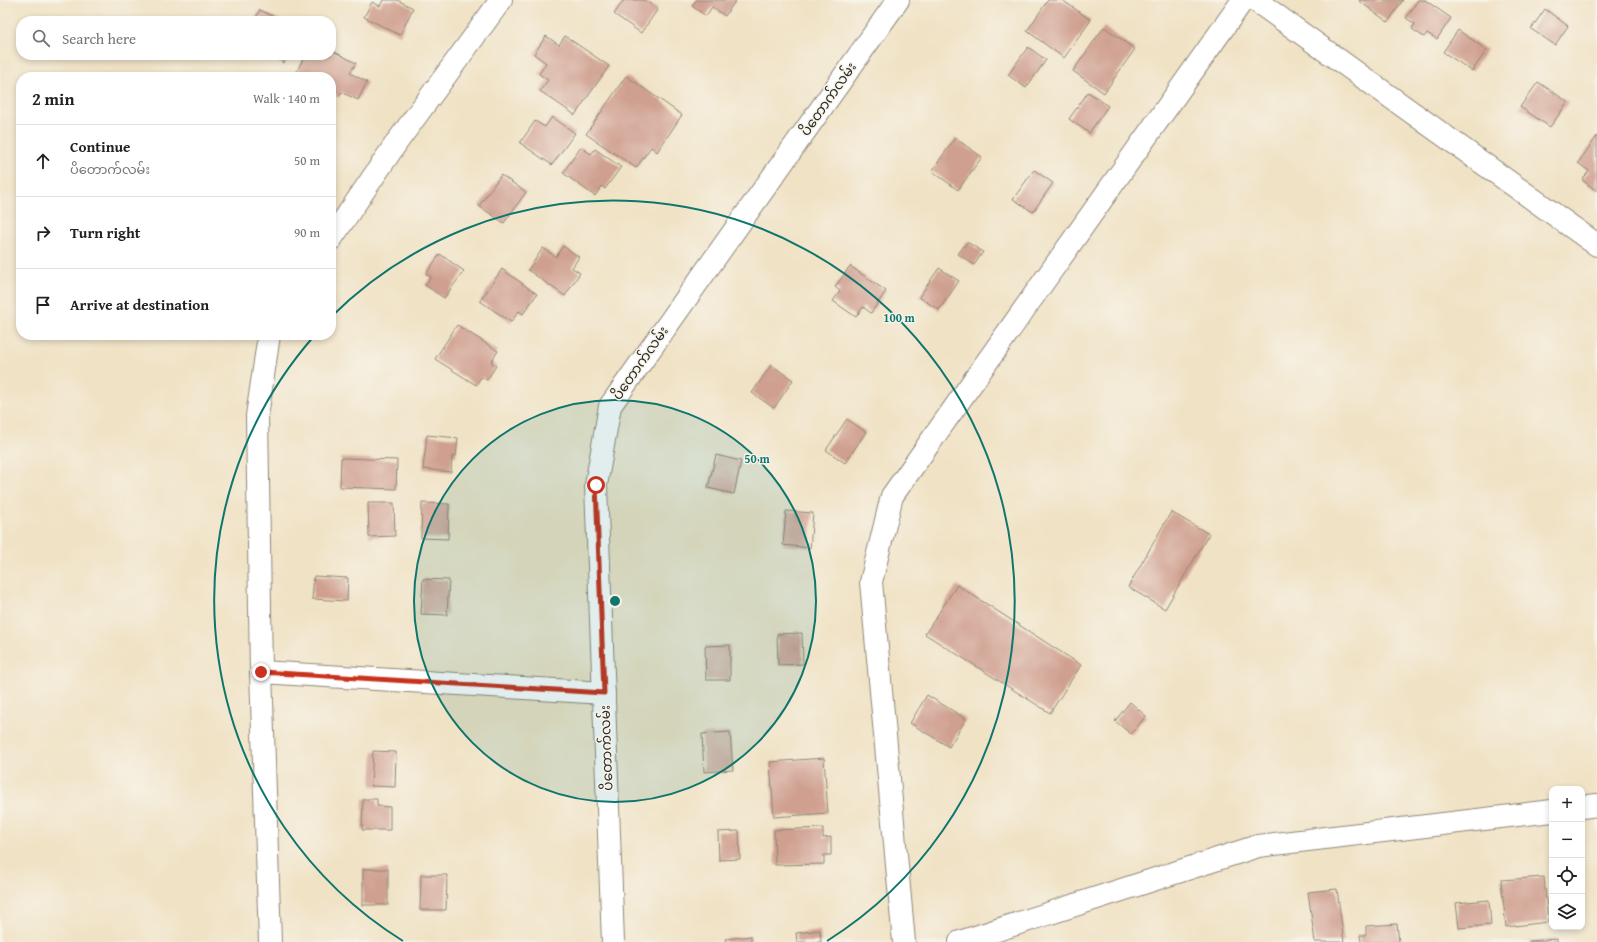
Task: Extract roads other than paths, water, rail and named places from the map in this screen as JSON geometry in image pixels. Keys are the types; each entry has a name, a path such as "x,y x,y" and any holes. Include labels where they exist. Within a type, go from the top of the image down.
{"street":[{"path":"336,232 397,142 501,0"},
{"name":"ပိတောက်လမ်း","path":"614,942 596,485 610,406 898,0"},
{"path":"904,942 871,582 892,496 1243,0"},
{"path":"1255,0 1597,245"},
{"path":"268,340 257,416 261,672 270,942"},
{"path":"261,672 604,693"},
{"path":"1585,807 1597,805"},
{"path":"960,942 1258,846 1549,810"}]}
